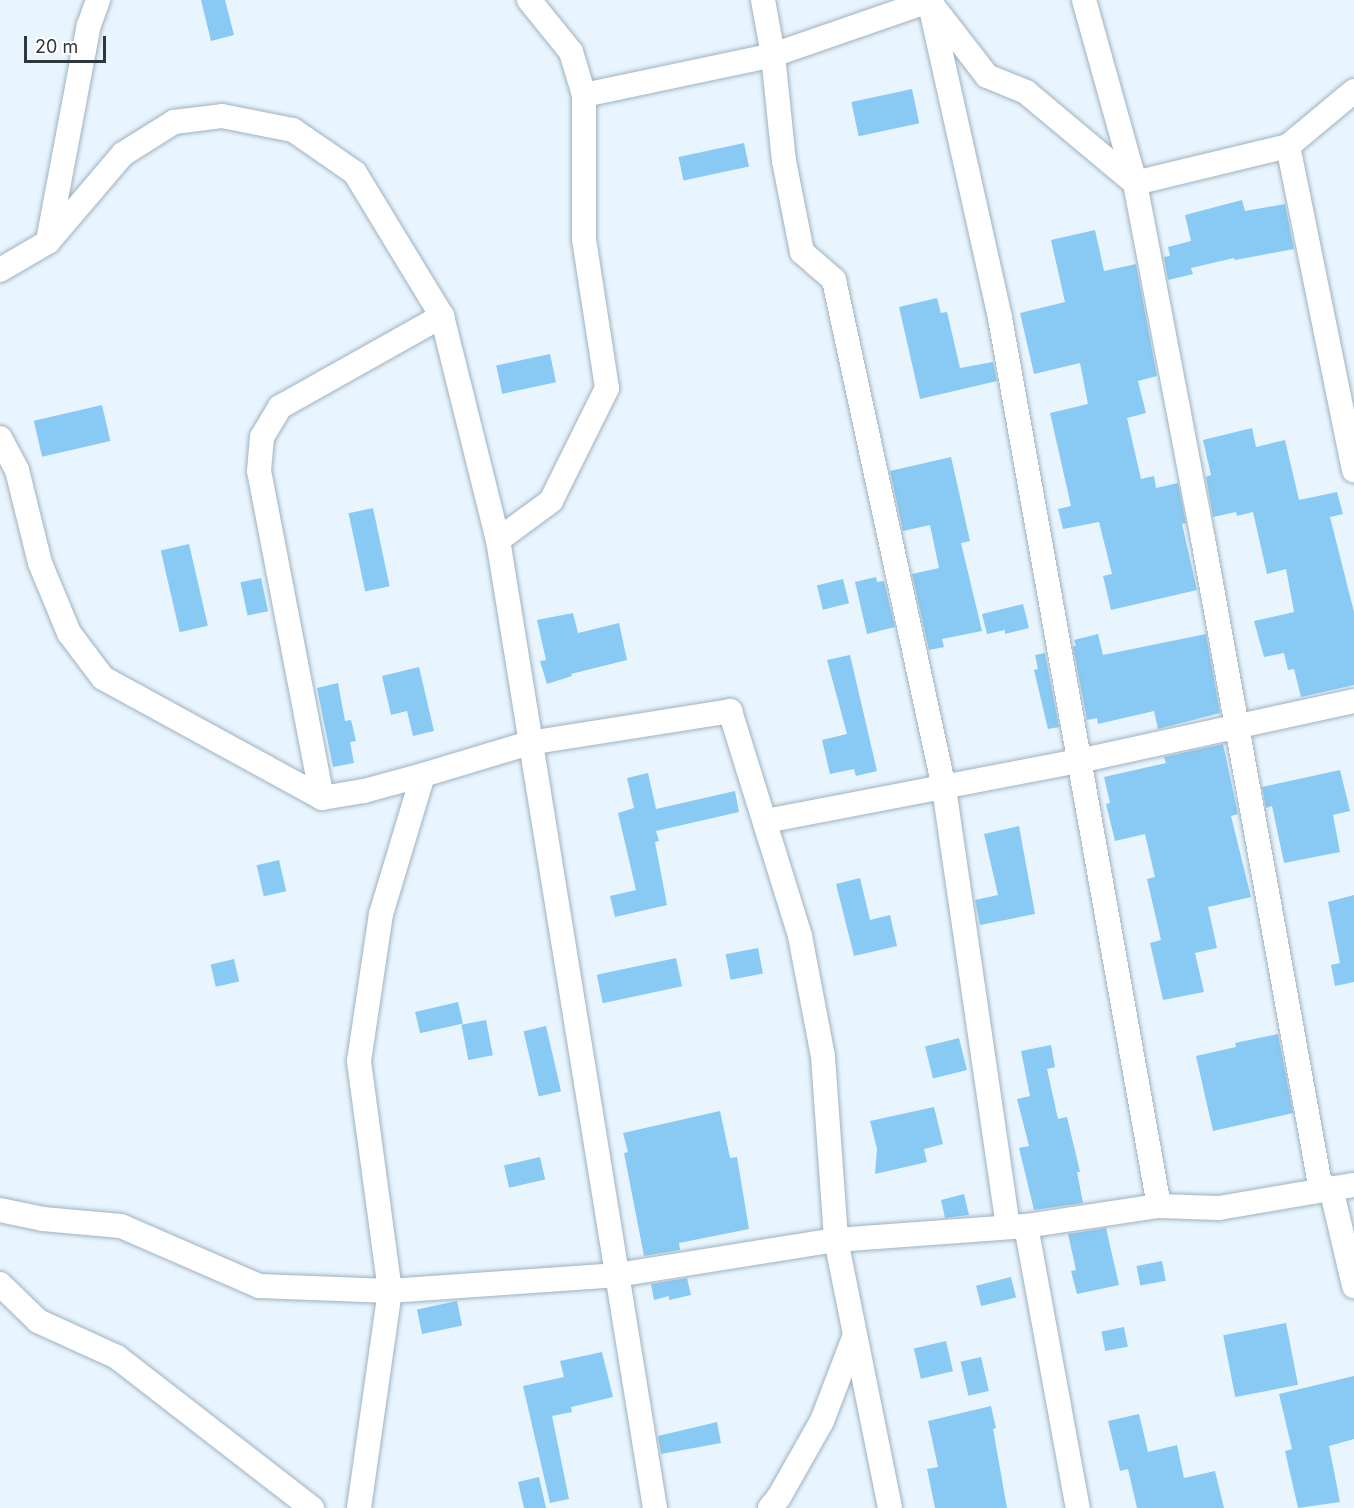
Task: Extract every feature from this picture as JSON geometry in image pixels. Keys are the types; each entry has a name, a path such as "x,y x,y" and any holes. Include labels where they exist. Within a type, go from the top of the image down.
{"street":[{"path":"48,242 90,25 98,0"},
{"path":"498,540 551,501 607,388 584,239 584,95 570,52 529,0"},
{"path":"763,0 773,55 783,161 802,252 834,280 944,788 1017,1226 1078,1508"},
{"path":"584,95 773,55 929,0"},
{"path":"929,0 987,76 1026,92 1135,183"},
{"path":"929,0 1000,318 1159,1206"},
{"path":"1084,0 1135,183 1237,726 1354,1286"},
{"path":"1135,183 1288,146 1354,91"},
{"path":"0,270 48,242 123,154 174,122 222,116 293,130 355,173 442,316 498,540 529,743 655,1508"},
{"path":"1288,146 1354,470"},
{"path":"322,798 260,471 262,437 280,407 442,316"},
{"path":"0,438 17,470 40,563 69,633 103,678 322,798 364,791 529,743 730,711 800,936 823,1057 836,1240 890,1508"},
{"path":"766,821 1079,761 1354,701"},
{"path":"359,1508 390,1291 359,1061 381,914 423,775"},
{"path":"0,1210 43,1219 121,1226 259,1286 390,1291 617,1275 836,1240 1017,1226 1159,1206 1219,1208 1335,1188"},
{"path":"0,1284 38,1322 117,1357 312,1508"},
{"path":"770,1508 779,1497 822,1421 855,1335"}],"building":[{"path":"201,0 225,0 234,35 211,41"},
{"path":"912,89 919,123 859,136 851,102"},
{"path":"744,143 749,166 683,180 678,157"},
{"path":"1242,200 1245,211 1285,204 1294,249 1235,260 1234,258 1191,268 1193,274 1168,280 1164,257 1170,256 1168,247 1191,241 1185,215"},
{"path":"1095,230 1104,271 1136,264 1157,376 1138,381 1146,413 1127,418 1141,479 1154,476 1156,488 1178,483 1186,523 1182,524 1197,590 1111,610 1103,576 1112,574 1099,522 1063,529 1058,509 1071,506 1050,413 1088,404 1080,363 1034,374 1020,313 1065,302 1051,240"},
{"path":"937,298 941,313 947,312 960,368 993,362 997,381 920,399 899,307"},
{"path":"550,354 556,382 502,394 496,365"},
{"path":"102,405 110,441 42,457 34,421"},
{"path":"1252,428 1256,447 1285,440 1299,500 1337,492 1343,514 1330,517 1354,612 1354,685 1301,697 1294,669 1288,670 1284,653 1264,657 1254,621 1294,612 1286,569 1267,574 1253,512 1237,516 1236,512 1213,517 1206,477 1211,475 1203,440"},
{"path":"951,457 970,541 961,543 982,631 942,639 944,647 929,650 912,574 939,568 930,525 903,531 890,471"},
{"path":"373,508 390,586 365,591 349,513"},
{"path":"189,544 208,626 180,632 161,551"},
{"path":"876,577 877,582 884,581 895,627 867,634 855,582"},
{"path":"261,578 268,611 248,616 240,582"},
{"path":"843,579 849,603 823,610 817,586"},
{"path":"1023,604 1029,628 1005,634 1005,630 987,634 982,614"},
{"path":"573,613 578,633 619,623 627,660 571,674 572,676 547,684 540,661 546,660 537,620"},
{"path":"1098,634 1103,655 1206,634 1220,713 1158,729 1154,711 1098,724 1097,718 1087,720 1073,646 1076,646 1074,640"},
{"path":"1045,653 1059,727 1048,729 1034,670 1038,669 1035,655"},
{"path":"850,655 877,771 856,776 854,769 830,774 822,740 847,734 827,660"},
{"path":"419,667 434,731 413,736 407,711 391,715 382,676"},
{"path":"338,683 345,721 351,720 356,741 350,742 354,763 333,767 317,688"},
{"path":"1223,744 1238,814 1231,816 1251,897 1208,907 1217,948 1195,953 1204,992 1163,1000 1150,943 1161,940 1147,879 1155,877 1145,834 1115,841 1106,804 1110,803 1104,777 1166,763 1164,757"},
{"path":"1340,770 1350,811 1333,815 1340,852 1284,863 1272,806 1266,808 1262,787"},
{"path":"648,773 656,809 735,791 739,812 656,831 659,841 655,842 667,905 615,917 610,896 636,890 618,813 634,808 627,778"},
{"path":"1019,826 1035,914 980,925 975,900 998,895 984,834"},
{"path":"279,860 286,891 264,896 257,865"},
{"path":"860,878 870,920 890,915 897,946 854,956 836,884"},
{"path":"1354,895 1354,982 1335,986 1331,965 1340,963 1328,902"},
{"path":"758,948 763,974 731,980 726,954"},
{"path":"676,958 682,986 603,1003 597,975"},
{"path":"234,959 239,981 216,987 211,964"},
{"path":"458,1002 463,1023 420,1033 415,1012"},
{"path":"486,1020 493,1055 468,1060 461,1025"},
{"path":"546,1026 561,1091 539,1096 524,1031"},
{"path":"1278,1034 1293,1113 1213,1131 1196,1056 1236,1047 1235,1043"},
{"path":"959,1038 967,1070 933,1078 925,1046"},
{"path":"1051,1045 1055,1067 1047,1069 1058,1119 1067,1117 1080,1172 1077,1172 1083,1203 1034,1210 1019,1148 1029,1146 1017,1099 1030,1096 1021,1051"},
{"path":"934,1107 943,1144 924,1149 927,1162 875,1174 877,1149 870,1121"},
{"path":"720,1111 730,1158 737,1157 749,1229 679,1243 680,1250 644,1256 624,1153 628,1152 623,1133"},
{"path":"540,1157 545,1179 509,1188 504,1165"},
{"path":"964,1194 969,1215 945,1218 941,1200"},
{"path":"1106,1228 1119,1285 1077,1294 1071,1271 1076,1270 1068,1234"},
{"path":"1162,1261 1166,1281 1140,1286 1136,1266"},
{"path":"1011,1277 1016,1297 981,1306 976,1286"},
{"path":"687,1278 691,1295 669,1300 669,1296 654,1300 651,1284"},
{"path":"457,1301 462,1325 422,1334 417,1310"},
{"path":"1286,1323 1298,1385 1235,1397 1223,1335"},
{"path":"1124,1327 1128,1347 1105,1351 1101,1331"},
{"path":"946,1341 953,1371 921,1379 914,1348"},
{"path":"602,1352 613,1397 571,1407 572,1412 552,1416 569,1499 550,1503 523,1386 564,1377 560,1361"},
{"path":"981,1357 989,1391 968,1396 961,1362"},
{"path":"1354,1376 1354,1439 1329,1446 1340,1502 1298,1508 1285,1451 1292,1449 1279,1394"},
{"path":"991,1406 1007,1508 935,1508 927,1469 938,1467 928,1421"},
{"path":"1139,1414 1148,1452 1177,1445 1184,1478 1215,1471 1224,1508 1137,1508 1128,1469 1120,1471 1108,1421"},
{"path":"717,1422 721,1443 661,1454 658,1436"},
{"path":"539,1477 546,1508 524,1508 518,1482"}]}
